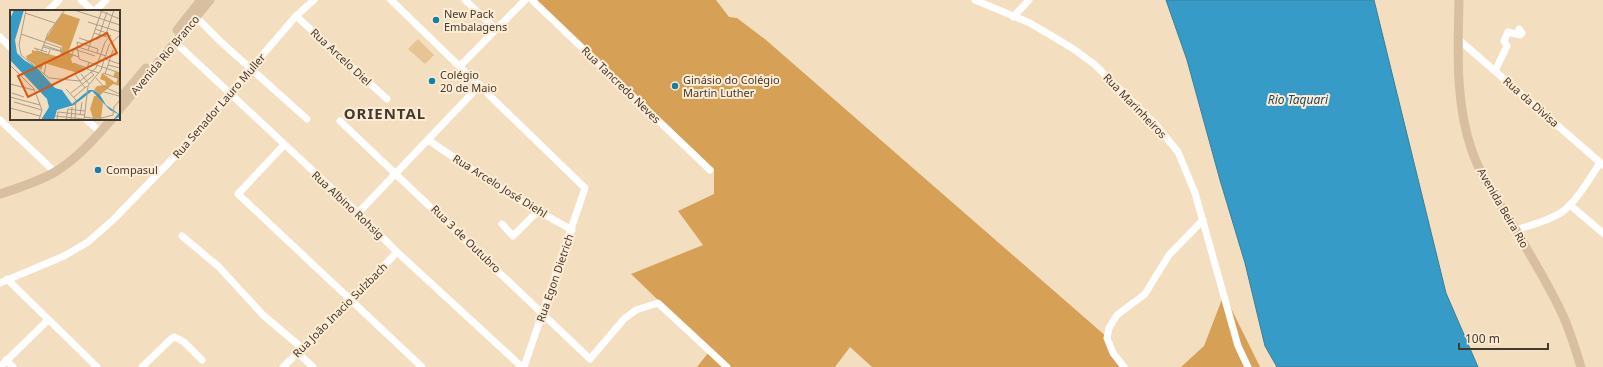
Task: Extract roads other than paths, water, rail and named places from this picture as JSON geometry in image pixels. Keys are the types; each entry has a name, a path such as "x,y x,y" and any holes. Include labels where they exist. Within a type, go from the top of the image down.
{"main road":[{"name":"Avenida Rio Branco","path":"120,99 172,38 201,0"},
{"name":"Avenida Rio Branco","path":"120,109 210,0"},
{"name":"Avenida Beira Rio","path":"1459,0 1458,65 1460,93 1464,123 1472,150 1482,175 1516,230 1564,317 1581,367"},
{"path":"98,130 103,120"},
{"path":"0,194 31,184 53,170 80,145 111,120"},
{"path":"0,188 53,170"}],"street":[{"path":"49,10 59,0"},
{"path":"81,0 93,10"},
{"path":"95,10 106,0"},
{"name":"Rua Senador Lauro Muller","path":"0,283 64,256 88,242 114,219 156,177 230,94 296,16 314,0"},
{"path":"358,213 480,85 391,0"},
{"path":"465,0 496,29"},
{"path":"460,66 525,0"},
{"name":"Rua Tancredo Neves","path":"532,0 710,170"},
{"name":"Rua Marinheiros","path":"975,0 1030,23 1072,48 1094,64 1156,125 1178,152 1195,193 1238,346 1248,367"},
{"path":"1013,16 1029,0"},
{"name":"Rua Arcelo Diel","path":"296,16 387,99"},
{"path":"196,17 221,42 308,119"},
{"path":"1495,71 1507,46 1504,41 1508,32 1520,35 1522,33 1519,29"},
{"path":"0,37 10,47"},
{"name":"Rua da Divisa","path":"1458,39 1602,164"},
{"name":"Rua Albino Rohsig","path":"175,42 358,213 397,252 523,367"},
{"name":"Rua Egon Dietrich","path":"480,85 586,188 523,367"},
{"path":"0,120 53,170"},
{"path":"87,120 98,130"},
{"name":"Rua 3 de Outubro","path":"340,120 590,359 624,319 636,310 658,303 727,367"},
{"name":"Rua Arcelo José Diehl","path":"428,140 510,195 572,230"},
{"path":"284,145 238,194 422,367"},
{"path":"1516,230 1550,218 1561,212 1570,205 1602,164"},
{"path":"1570,205 1603,233"},
{"path":"502,224 513,236 538,211"},
{"path":"1124,367 1113,354 1107,338 1109,328 1117,315 1145,294 1168,255 1203,220"},
{"path":"182,236 219,267 263,315 300,350 313,367"},
{"name":"Rua João Inacio Sulzbach","path":"283,367 351,301 397,252"},
{"path":"7,279 97,367"},
{"path":"0,367 48,320"},
{"path":"142,367 171,339 175,337 184,342 202,360"},
{"path":"6,360 14,367"}],"water":[{"name":"Rio Taquari","path":"1166,0 1374,0 1446,293 1478,367 1277,367 1265,346 1245,263 1220,180 1187,60"}],"place":[{"name":"New Pack Embalagens","path":"436,20"},
{"name":"Colégio 20 de Maio","path":"432,81"},
{"name":"Ginásio do Colégio Martin Luther","path":"675,86"},
{"name":"Compasul","path":"98,170"}],"district":[{"name":"ORIENTAL","path":"385,114"}]}
